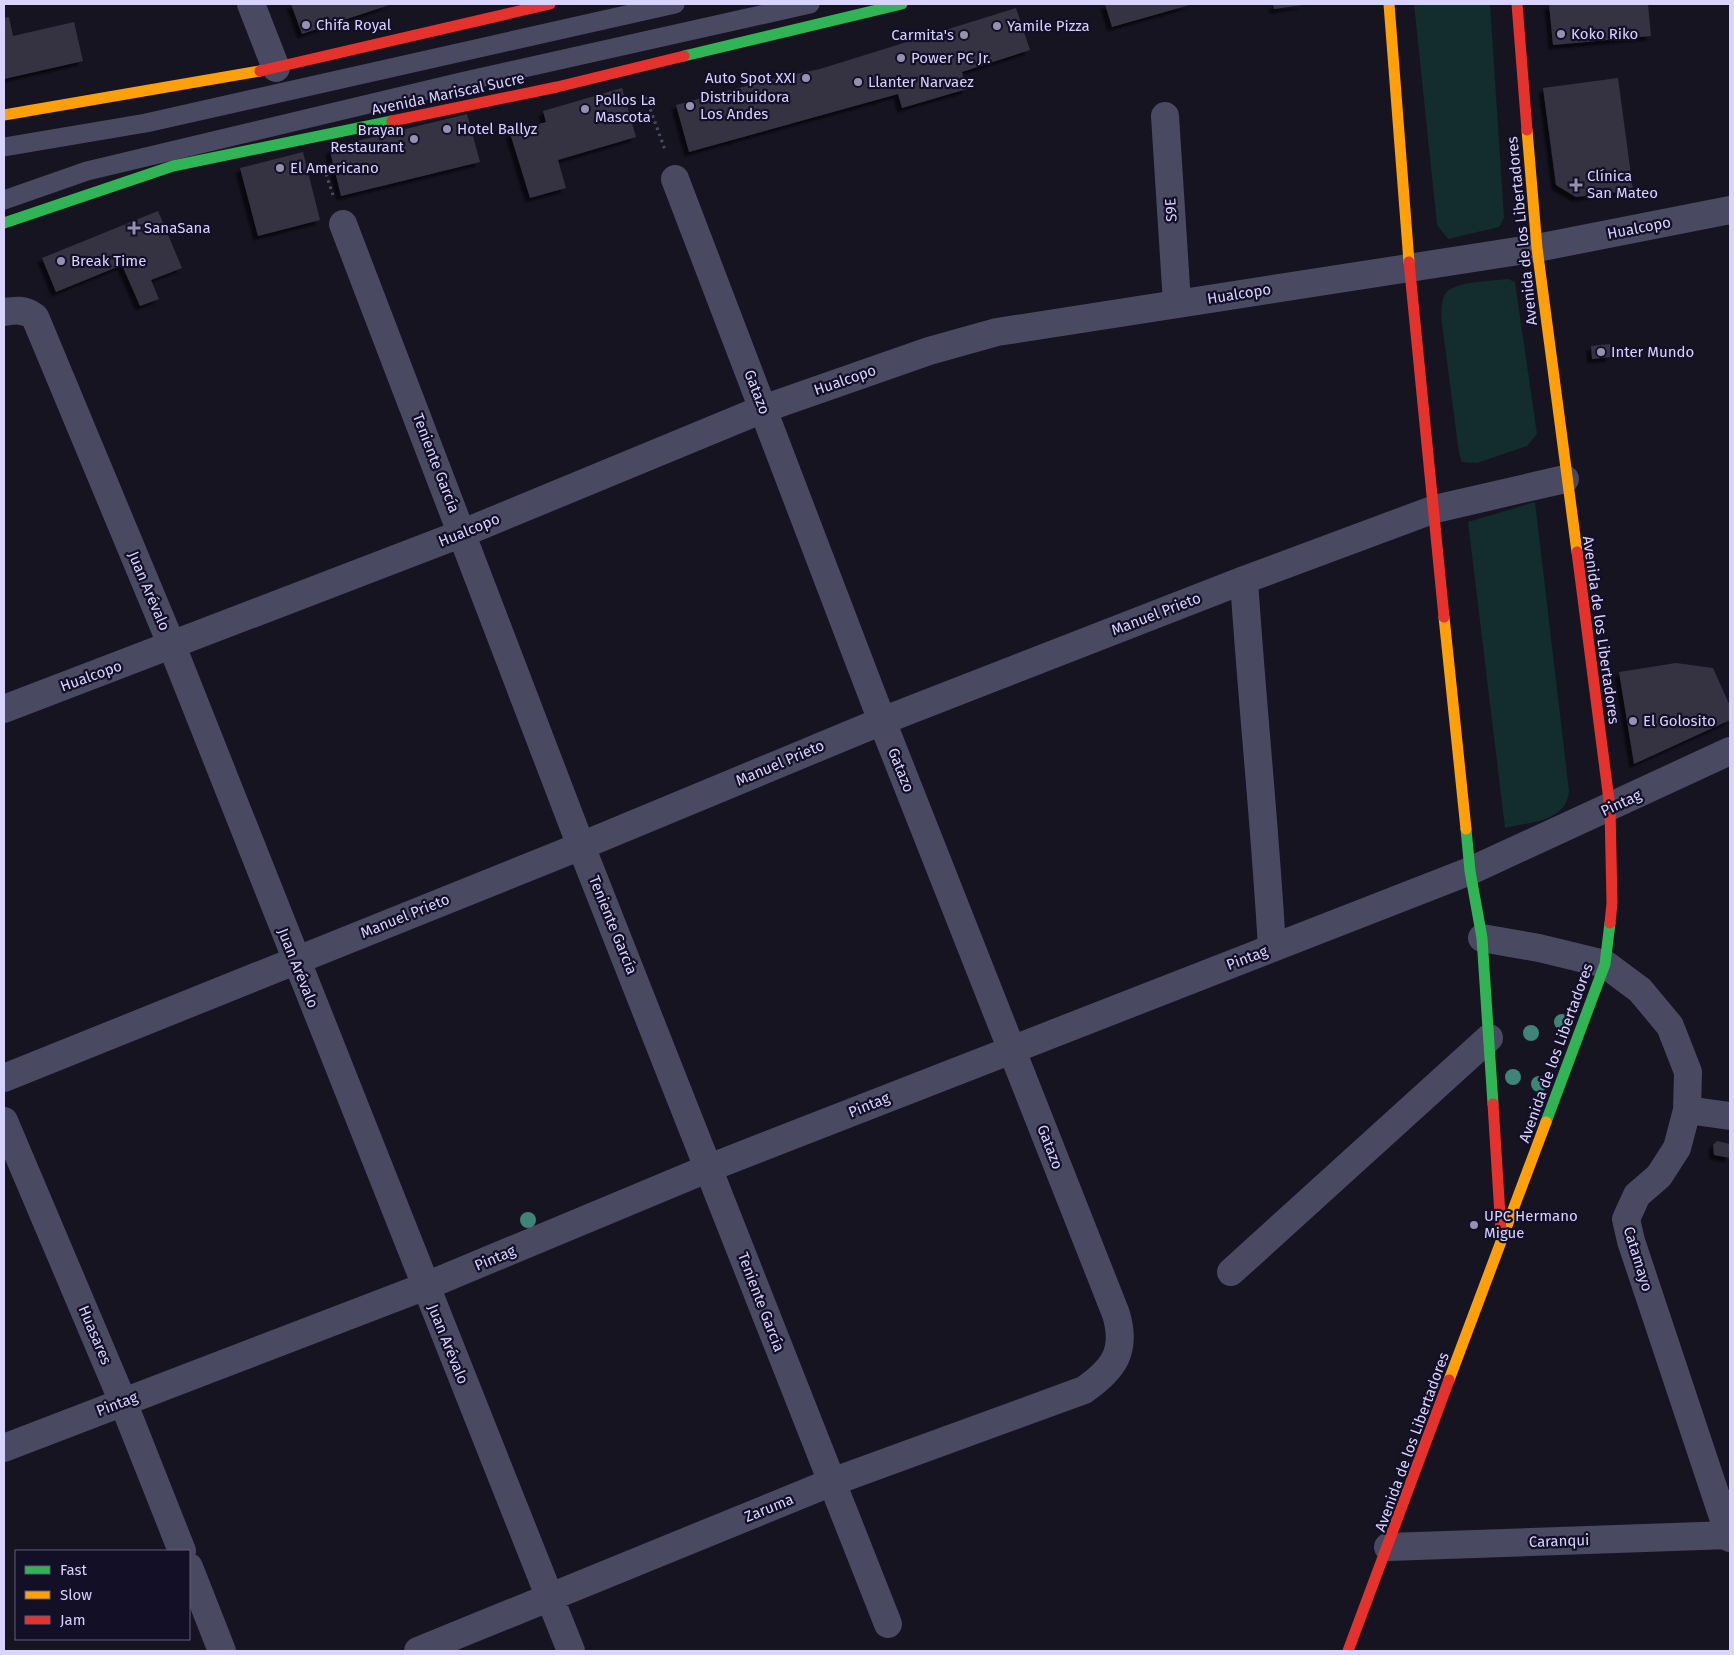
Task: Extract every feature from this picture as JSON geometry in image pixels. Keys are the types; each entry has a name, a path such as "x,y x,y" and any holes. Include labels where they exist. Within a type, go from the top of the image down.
{"street":[{"path":"251,4 276,68"},
{"path":"4,115 276,68 550,4"},
{"name":"Avenida Mariscal Sucre","path":"4,223 173,166 636,69 902,4"},
{"name":"Avenida de los Libertadores","path":"1389,4 1409,267 1435,509 1470,871 1482,938 1502,1243"},
{"name":"Avenida de los Libertadores","path":"1348,1651 1605,964 1612,903 1610,808 1565,479 1537,248 1517,4"},
{"name":"S9E","path":"1164,116 1177,303"},
{"name":"Gatazo","path":"675,179 882,721 1116,1314 1121,1344 1113,1360"},
{"name":"Hualcopo","path":"4,709 463,533 763,409 929,351 997,332 1537,248 1730,210"},
{"name":"Teniente García","path":"343,224 463,533 581,846 888,1624"},
{"name":"Juan Arévalo","path":"4,312 27,311 35,317 172,646 295,960 571,1651"},
{"name":"Manuel Prieto","path":"4,1078 581,846 882,721 1244,580 1435,509 1565,479"},
{"path":"1244,580 1252,696 1266,829 1272,948"},
{"name":"Pintag","path":"4,1448 426,1286 709,1168 1012,1048 1470,871 1730,751"},
{"name":"Catamayo","path":"1482,938 1539,948 1605,964 1640,990 1670,1026 1688,1072 1687,1110 1676,1148 1659,1176 1637,1195 1626,1220 1630,1241 1730,1536"},
{"path":"1231,1272 1489,1038"},
{"path":"1687,1110 1730,1116"},
{"name":"Huasares","path":"4,1121 123,1402 182,1550"},
{"name":"Zaruma","path":"418,1651 832,1482 1084,1390 1100,1379 1113,1360"},
{"name":"Caranqui","path":"1388,1547 1730,1536"},
{"path":"190,1570 222,1651"}],"lane":[{"path":"4,147 146,123 675,4"},
{"path":"4,200 87,171 461,82 810,4"}],"path":[{"path":"636,69 675,179"},
{"path":"313,137 343,224"}],"green space":[{"path":"1414,4 1490,4 1504,218 1499,227 1448,239 1437,225"},
{"path":"1508,279 1515,282 1537,434 1527,446 1477,463 1462,462 1459,453 1441,316 1442,301 1446,293 1457,286 1475,282"},
{"path":"1535,502 1569,791 1567,801 1562,809 1554,815 1535,822 1505,828 1468,522"}],"building":[{"path":"291,4 392,4 302,34"},
{"path":"1105,4 1193,4 1112,27"},
{"path":"1273,4 1303,4 1303,5 1274,9"},
{"path":"1549,4 1648,4 1651,36 1553,45"},
{"path":"1016,8 1030,50 962,72 967,89 902,108 898,94 689,152 676,105 772,79 820,69"},
{"path":"9,17 13,36 74,22 83,61 4,79 4,18"},
{"path":"1618,78 1633,190 1576,197 1556,185 1543,88"},
{"path":"622,88 636,137 558,160 566,188 530,198 510,133 546,122 543,111"},
{"path":"467,114 480,162 341,196 330,151 336,146"},
{"path":"303,152 320,220 258,236 240,168"},
{"path":"158,211 182,268 151,280 159,299 140,306 122,265 56,292 42,258"},
{"name":"Inter Mundo","path":"1610,344 1611,357 1592,359 1591,346"},
{"path":"1676,663 1713,668 1730,706 1730,720 1634,764 1619,672"},
{"path":"1717,1141 1730,1144 1730,1158 1714,1155 1713,1145"}],"traffic: fast":[{"path":"684,56 902,4"},
{"path":"4,223 173,166 392,121"},
{"path":"1466,829 1470,871 1482,938 1493,1104"},
{"path":"1546,1122 1605,964 1610,923"}],"traffic: slow":[{"path":"1389,4 1409,262"},
{"path":"4,115 260,71"},
{"path":"1527,130 1537,248 1577,552"},
{"path":"1444,617 1466,829"},
{"path":"1449,1380 1546,1122"}],"traffic: jam":[{"path":"260,71 550,4"},
{"path":"1517,4 1527,130"},
{"path":"392,121 557,87 684,56"},
{"path":"1409,262 1444,617"},
{"path":"1577,552 1610,808 1612,903 1610,923"},
{"path":"1493,1104 1501,1231"},
{"path":"1348,1651 1449,1380"}],"place":[{"name":"Chifa Royal","path":"306,25"},
{"name":"Yamile Pizza","path":"997,26"},
{"name":"Koko Riko","path":"1561,34"},
{"name":"Carmita's","path":"964,35"},
{"name":"Power PC Jr.","path":"901,58"},
{"name":"Auto Spot XXI","path":"806,78"},
{"name":"Llanter Narvaez","path":"858,82"},
{"name":"Distribuidora Los Andes","path":"690,106"},
{"name":"Pollos La Mascota","path":"585,109"},
{"name":"Hotel Ballyz","path":"447,129"},
{"name":"Brayan Restaurant","path":"414,139"},
{"name":"El Americano","path":"280,168"},
{"name":"Clínica San Mateo","path":"1576,185"},
{"name":"SanaSana","path":"134,228"},
{"name":"Break Time","path":"61,261"},
{"name":"Inter Mundo","path":"1601,352"},
{"name":"El Golosito","path":"1633,721"},
{"name":"UPC Hermano Migue","path":"1474,1225"}]}
